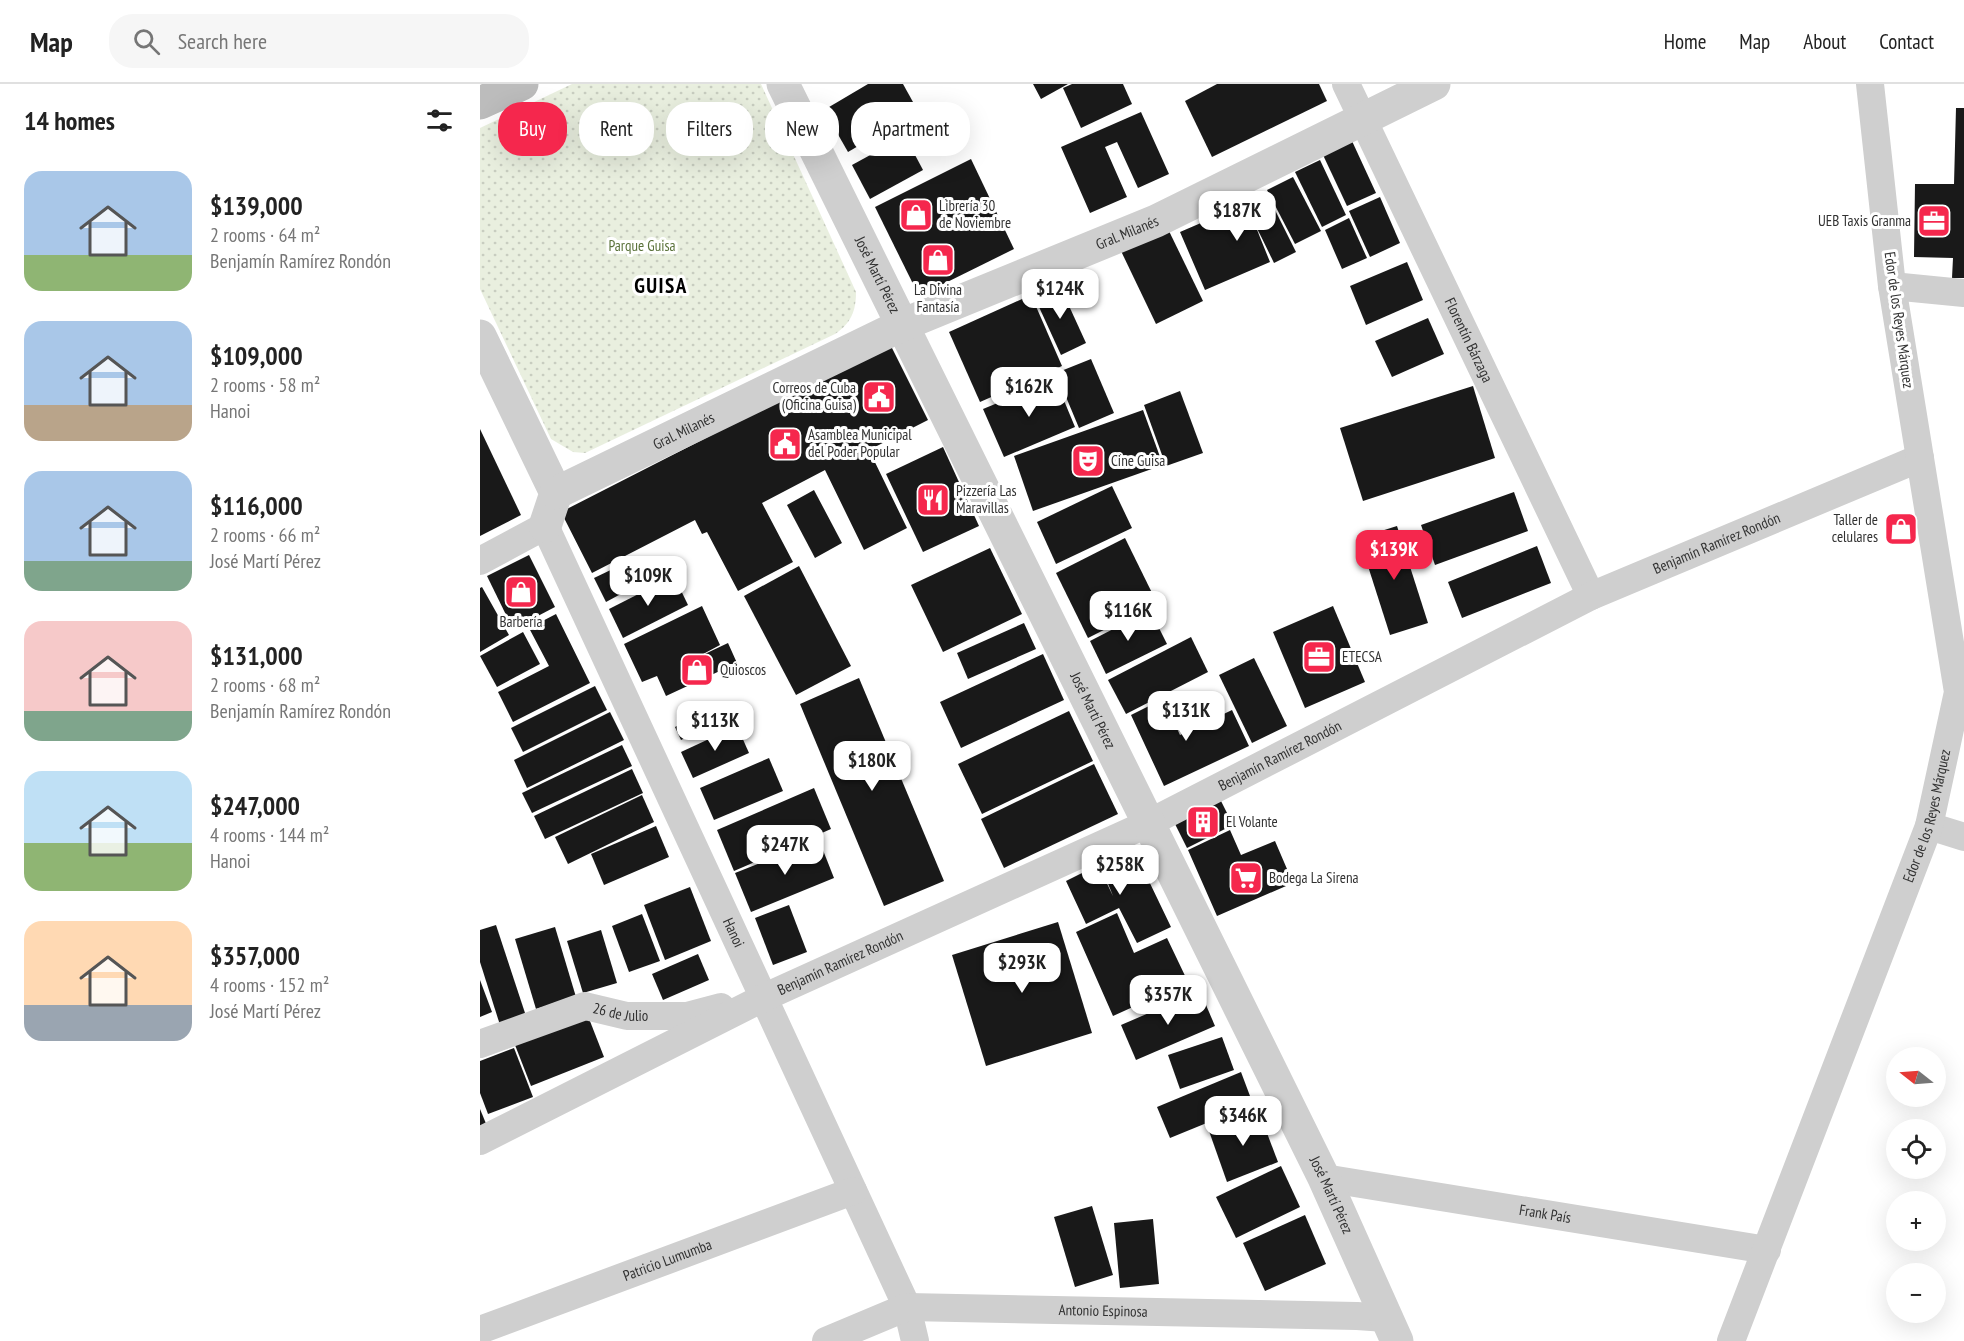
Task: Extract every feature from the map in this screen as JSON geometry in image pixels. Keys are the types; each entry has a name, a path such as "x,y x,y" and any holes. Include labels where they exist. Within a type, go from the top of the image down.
{"main road":[{"path":"480,103 522,84"}],"street":[{"name":"José Martí Pérez","path":"783,84 1324,1178 1391,1330"},
{"name":"Florentín Bárzaga","path":"1346,84 1591,596"},
{"name":"Gral. Milanés","path":"556,493 902,325 1156,221 1434,84"},
{"name":"Edor de los Reyes Márquez","path":"1731,1341 1929,826 1958,692 1892,286 1870,84"},
{"path":"1892,286 1964,293"},
{"path":"480,336 556,493 545,526 480,561"},
{"name":"Benjamín Ramírez Rondón","path":"480,1141 765,997 1147,824 1591,596 1920,458"},
{"name":"Hanoi","path":"545,526 907,1307 915,1341"},
{"path":"1929,826 1964,837"},
{"name":"26 de Julio","path":"480,1044 585,1006 627,1016 687,1016 765,997"},
{"name":"Frank País","path":"1324,1178 1767,1250"},
{"name":"Patricio Lumumba","path":"480,1330 853,1191"},
{"name":"Antonio Espinosa","path":"826,1341 907,1307 1357,1316 1391,1330"}],"green space":[{"name":"Parque Guisa","path":"572,84 761,84 769,102 765,102 765,156 794,156 856,292 852,316 835,334 585,453 573,452 551,439 480,289 480,128 498,119 498,156 567,156 567,102 534,102"}],"building":[{"path":"868,84 903,84 913,102 851,102 851,150 848,152 839,136 838,102"},
{"path":"1033,84 1068,84 1041,99"},
{"path":"1072,84 1123,84 1132,104 1081,128 1063,88"},
{"path":"1217,84 1319,84 1327,101 1212,157 1185,101"},
{"name":"UEB Taxis Granma","path":"1956,108 1964,108 1964,278 1952,278 1953,258 1914,257 1915,184 1954,184"},
{"path":"1141,112 1169,174 1138,188 1117,142 1105,147 1127,197 1090,213 1061,147"},
{"path":"1352,141 1376,193 1347,206 1323,155"},
{"path":"868,156 916,156 923,170 870,199 852,165"},
{"path":"971,159 1014,249 919,296 875,207"},
{"path":"1320,160 1346,215 1322,227 1295,172"},
{"path":"1293,177 1321,231 1295,244 1267,190"},
{"path":"1266,192 1296,252 1274,263 1253,220 1270,262 1205,290 1180,232 1245,204"},
{"path":"1380,197 1400,243 1370,257 1349,211"},
{"path":"1349,218 1367,258 1342,269 1325,230"},
{"path":"1168,229 1203,301 1156,324 1121,251"},
{"path":"1407,262 1423,300 1366,325 1350,286"},
{"path":"1059,284 1086,343 1061,355 1034,296"},
{"path":"1031,295 1062,366 980,402 949,332"},
{"path":"1428,318 1444,354 1392,377 1375,341"},
{"path":"890,344 928,420 869,450 907,528 864,550 825,470 762,503 793,562 738,591 707,532 702,534 695,520 592,573 561,512"},
{"path":"1091,359 1114,413 1079,428 1056,373"},
{"path":"1055,379 1075,427 1004,457 983,409"},
{"path":"1473,386 1495,458 1363,501 1340,428"},
{"path":"1180,391 1203,453 1166,466 1144,405"},
{"name":"Cine Guisa","path":"1143,410 1163,465 1033,511 1014,456"},
{"path":"480,429 521,515 480,536"},
{"name":"Pizzería Las Maravillas","path":"943,447 979,526 923,552 886,474"},
{"path":"1112,486 1132,528 1056,564 1037,522"},
{"path":"814,490 842,543 815,558 787,505"},
{"path":"1514,492 1528,531 1435,565 1421,525"},
{"path":"1397,526 1428,623 1390,635 1359,538"},
{"path":"1125,538 1157,603 1088,638 1056,573"},
{"path":"1537,546 1551,583 1462,618 1448,582"},
{"path":"990,548 1022,614 943,652 911,585"},
{"name":"Barbería","path":"529,555 555,607 513,629 487,576"},
{"path":"619,566 630,589 606,602 594,578"},
{"path":"799,566 851,666 796,695 744,596"},
{"path":"674,576 688,605 623,638 609,609"},
{"path":"482,587 509,635 480,652 480,588"},
{"path":"702,606 720,645 692,660 728,643 737,663 666,696 657,676 642,682 624,644"},
{"name":"ETECSA","path":"1333,606 1365,682 1305,708 1273,632"},
{"path":"1150,610 1167,644 1106,674 1090,641"},
{"path":"556,614 590,683 513,722 498,692 549,666 529,628"},
{"path":"1024,623 1036,649 968,679 957,653"},
{"path":"523,632 540,664 497,687 480,656"},
{"path":"1191,637 1208,672 1126,714 1108,680"},
{"path":"1043,654 1064,700 961,748 940,702"},
{"path":"1254,658 1287,726 1252,743 1219,675"},
{"path":"859,678 944,881 884,906 800,704"},
{"path":"595,686 607,710 523,752 511,728"},
{"path":"1163,699 1180,735 1232,710 1249,746 1164,786 1131,715"},
{"path":"1069,711 1093,761 982,814 958,764"},
{"path":"610,712 624,740 527,788 514,760"},
{"path":"687,721 693,734 681,740 675,727"},
{"path":"737,726 749,753 693,778 681,752"},
{"path":"622,745 632,766 532,813 522,793"},
{"path":"769,758 783,791 714,820 700,788"},
{"path":"1094,764 1118,814 1004,868 981,819"},
{"path":"632,769 643,793 545,839 534,816"},
{"path":"814,788 831,829 734,871 717,830"},
{"path":"642,795 654,822 568,864 555,837"},
{"name":"El Volante","path":"1219,797 1233,825 1187,848 1173,820"},
{"path":"656,826 669,857 604,885 591,854"},
{"name":"Bodega La Sirena","path":"1230,830 1241,855 1275,841 1293,883 1217,916 1188,850"},
{"path":"819,840 834,878 751,912 735,873"},
{"path":"1134,850 1171,927 1137,943 1119,908 1086,924 1066,881 1098,865 1113,896 1101,866"},
{"path":"690,887 711,941 665,960 644,905"},
{"path":"789,905 807,952 773,965 755,918"},
{"path":"1117,913 1134,953 1167,938 1188,982 1113,1016 1076,932"},
{"path":"642,914 660,961 629,972 612,926"},
{"path":"1058,922 1092,1033 986,1066 952,955"},
{"path":"496,925 526,1016 500,1025 480,962 480,930"},
{"path":"555,927 576,997 536,1009 515,939"},
{"path":"601,930 617,983 583,993 567,941"},
{"path":"698,954 709,980 663,1000 652,974"},
{"path":"480,980 492,1012 480,1017"},
{"path":"1200,991 1215,1026 1136,1060 1121,1025"},
{"path":"588,1016 604,1057 531,1086 515,1045"},
{"path":"1222,1037 1234,1070 1180,1089 1168,1055"},
{"path":"514,1048 533,1097 488,1114 480,1093 480,1061"},
{"path":"1241,1072 1253,1104 1170,1138 1157,1107"},
{"path":"480,1109 487,1126 480,1130"},
{"path":"1259,1112 1278,1162 1227,1182 1209,1131"},
{"path":"1281,1166 1300,1207 1236,1238 1216,1197"},
{"path":"1092,1206 1113,1275 1075,1287 1054,1217"},
{"path":"1305,1215 1326,1264 1265,1291 1243,1243"},
{"path":"1153,1219 1159,1284 1120,1288 1114,1223"}],"place":[{"name":"Librería 30 de Noviembre","path":"916,215"},
{"name":"UEB Taxis Granma","path":"1934,221"},
{"name":"La Divina Fantasía","path":"938,260"},
{"name":"Correos de Cuba (Oficina Guisa)","path":"879,397"},
{"name":"Asamblea Municipal del Poder Popular","path":"785,444"},
{"name":"Cine Guisa","path":"1088,461"},
{"name":"Pizzería Las Maravillas","path":"933,500"},
{"name":"Taller de celulares","path":"1901,529"},
{"name":"Barbería","path":"521,592"},
{"name":"ETECSA","path":"1319,657"},
{"name":"Quioscos","path":"697,670"},
{"name":"El Volante","path":"1203,822"},
{"name":"Bodega La Sirena","path":"1246,878"}],"district":[{"name":"GUISA","path":"661,286"}]}
